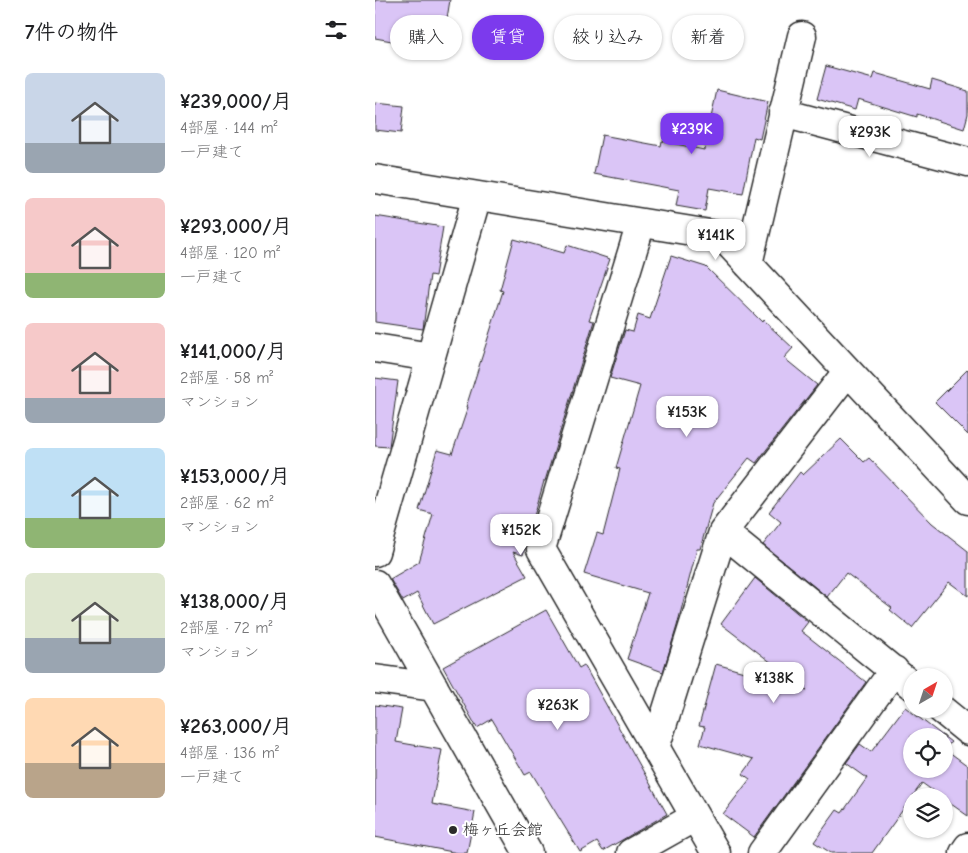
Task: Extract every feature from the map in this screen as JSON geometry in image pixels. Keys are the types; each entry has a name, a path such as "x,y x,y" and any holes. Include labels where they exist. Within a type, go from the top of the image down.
{"street":[{"path":"748,264 802,36"},
{"path":"783,113 968,162"},
{"path":"375,179 722,236 968,500"},
{"path":"375,552 380,514 431,357 477,196"},
{"path":"641,223 541,549 716,853"},
{"path":"375,348 431,357"},
{"path":"655,748 723,532 847,372"},
{"path":"723,532 903,678 762,853"},
{"path":"375,584 529,853"},
{"path":"375,678 434,687"},
{"path":"953,718 968,730"},
{"path":"631,853 695,817"},
{"path":"964,853 968,847"}],"building":[{"path":"375,0 450,0 448,15 390,15 390,41 375,38"},
{"path":"826,66 873,79 875,73 930,89 932,80 968,91 968,114 964,129 917,114 917,117 858,99 855,110 817,99"},
{"path":"717,90 768,102 760,139 754,137 743,194 709,188 705,211 676,206 679,190 594,174 602,135 661,146 662,141 704,150"},
{"path":"375,103 404,106 401,133 375,130"},
{"path":"375,216 443,227 435,276 430,275 423,329 375,322"},
{"path":"514,239 564,253 567,245 610,259 589,320 594,321 523,555 513,552 527,576 433,624 417,593 403,601 390,579 419,562 433,514 419,510 437,450 452,454 503,291 500,290"},
{"path":"671,256 706,267 762,322 763,320 793,348 784,358 817,385 756,463 749,458 713,503 700,549 697,549 663,672 627,659 648,593 584,574 597,533 603,535 620,469 616,468 640,386 610,378 625,330 633,332 638,315 650,319"},
{"path":"968,369 968,435 935,402"},
{"path":"375,378 398,381 389,447 375,446"},
{"path":"841,439 864,462 869,458 932,523 968,551 968,596 949,582 912,628 890,610 892,608 846,573 827,597 763,545 781,522 769,512 800,472 803,475"},
{"path":"755,578 808,622 801,631 866,682 754,837 723,814 750,779 743,774 754,759 700,744 705,727 699,726 716,664 807,690 721,624"},
{"path":"546,610 579,668 584,665 667,814 603,851 597,842 580,852 531,772 525,775 492,719 477,728 443,667"},
{"path":"375,705 402,709 396,742 442,750 432,804 475,812 467,853 458,853 375,837"},
{"path":"903,710 903,718 919,718 933,728 903,728 903,778 953,778 953,755 968,766 968,816 953,805 953,788 929,788 922,783 918,788 903,788 903,810 872,853 831,853 814,842 837,810 842,813 867,778 846,763 860,744 871,752"}],"place":[{"name":"梅ヶ丘会館","path":"453,830"}]}
